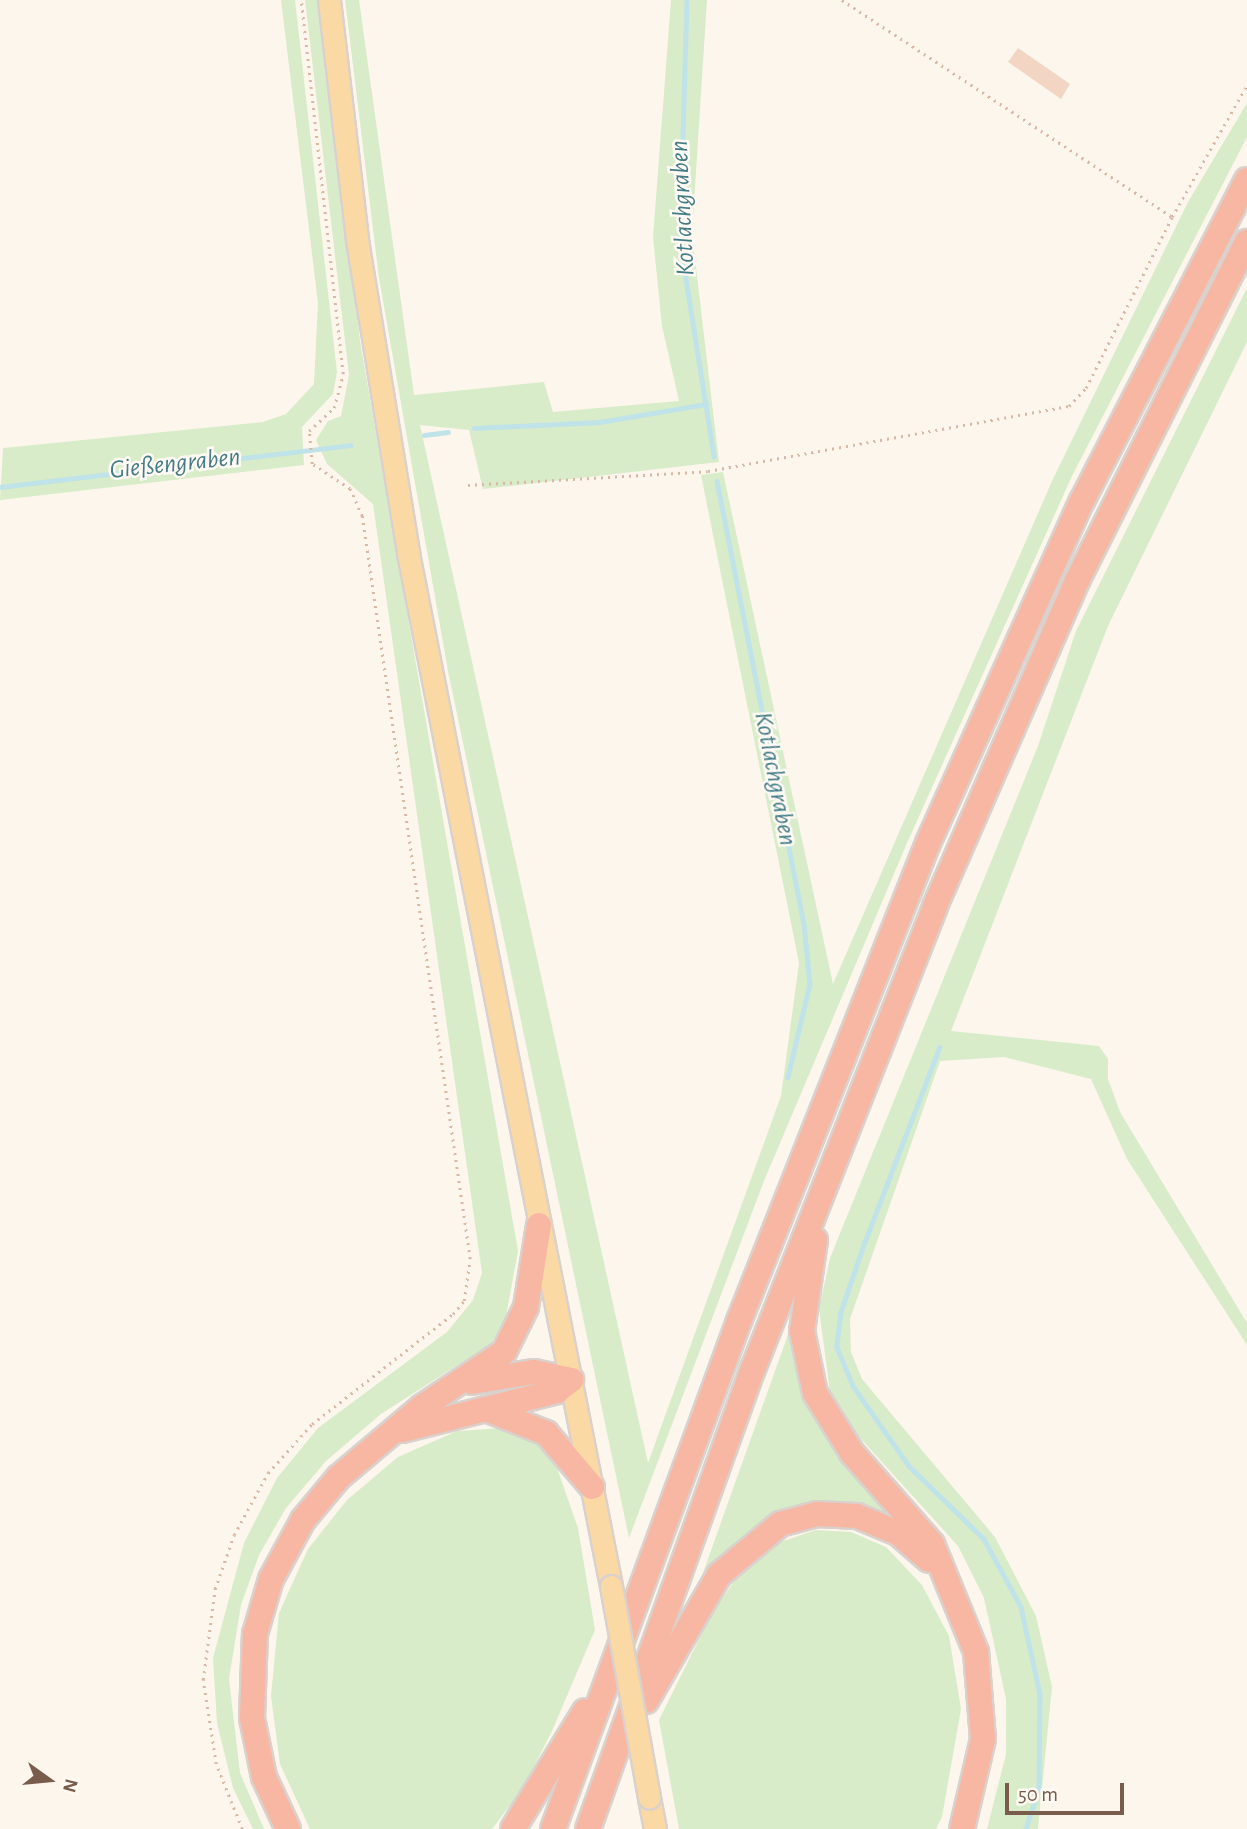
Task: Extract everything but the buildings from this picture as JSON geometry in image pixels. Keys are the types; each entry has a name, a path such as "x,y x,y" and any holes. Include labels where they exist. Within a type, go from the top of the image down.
{"highway":[{"path":"553,1829 606,1678 928,843 1082,501 1247,180"},
{"path":"588,1829 824,1187 1029,687 1247,242"},
{"path":"824,1187 803,1307 808,1373 839,1435 932,1544 951,1584 976,1652 983,1707 978,1773 962,1829"},
{"path":"288,1829 264,1777 252,1718 261,1608 303,1520 339,1477 396,1431 486,1369 515,1336 539,1225"},
{"path":"461,1384 534,1372 571,1380"},
{"path":"396,1431 557,1391 571,1380"},
{"path":"482,1408 546,1433 592,1487"},
{"path":"611,1766 709,1588 738,1554 780,1524 829,1513 873,1521 913,1544 951,1584"},
{"path":"513,1829 606,1678"}],"main road":[{"path":"329,0 357,240 408,553 605,1553 655,1829"}],"path":[{"path":"242,1829 216,1764 203,1680 215,1589 234,1535 268,1473 295,1444 441,1328 464,1301 470,1275 452,1103 362,516 350,489 312,464 309,431 334,408 343,374 301,0"},
{"path":"842,0 1172,217"},
{"path":"468,485 708,471 1069,406 1086,388 1172,217 1247,85"}],"green space":[{"path":"281,0 295,0 337,372 333,394 302,427 304,465 0,500 3,448 263,422 286,414 314,384 318,303"},
{"path":"305,0 320,0 360,341 518,1251 506,1316 492,1343 381,1414 326,1461 286,1508 259,1555 241,1605 229,1679 240,1773 264,1829 253,1829 233,1788 217,1723 213,1658 244,1543 277,1478 318,1428 447,1332 473,1300 482,1273 373,504 327,464 316,440 328,421 341,416 349,375"},
{"path":"345,0 359,0 414,395 544,382 553,412 679,401 662,326 653,237 671,0 707,0 692,234 719,462 483,489 469,430 420,425 648,1463 781,1096 799,963 701,475 723,472 833,984 1052,481 1188,202 1247,103 1247,137 1072,476 907,843 764,1181 629,1538 448,671 379,278"},
{"path":"1247,288 1247,342 1108,626 951,1031 1099,1046 1108,1059 1108,1079 1120,1112 1247,1323 1247,1345 1127,1159 1091,1079 1004,1057 940,1061 850,1319 851,1352 862,1379 995,1537 1036,1616 1052,1687 1038,1829 987,1829 1006,1754 1006,1699 984,1598 958,1546 852,1429 830,1392 819,1309 830,1258 1038,746 1076,631"},
{"path":"790,1329 906,1526 776,1516 742,1538 694,1598"},
{"path":"503,1428 536,1442 556,1465 578,1528 595,1630 552,1731 522,1790 492,1829 310,1829 280,1764 271,1696 279,1613 308,1549 347,1500 398,1457 457,1431"},
{"path":"816,1530 851,1532 886,1547 922,1585 949,1636 961,1709 942,1817 936,1829 679,1829 659,1720 711,1615 737,1577 777,1543"}],"waterway":[{"name":"Kotlachgraben","path":"687,0 680,241 714,456"},
{"name":"Gießengraben","path":"474,428 600,422 706,404"},
{"name":"Gießengraben","path":"424,435 448,432"},
{"name":"Gießengraben","path":"0,487 350,445"},
{"name":"Kotlachgraben","path":"717,481 804,924 810,984 788,1077"},
{"path":"940,1047 865,1242 841,1312 837,1347 853,1386 909,1466 984,1539 1021,1607 1040,1694 1039,1789 1026,1829"}]}
